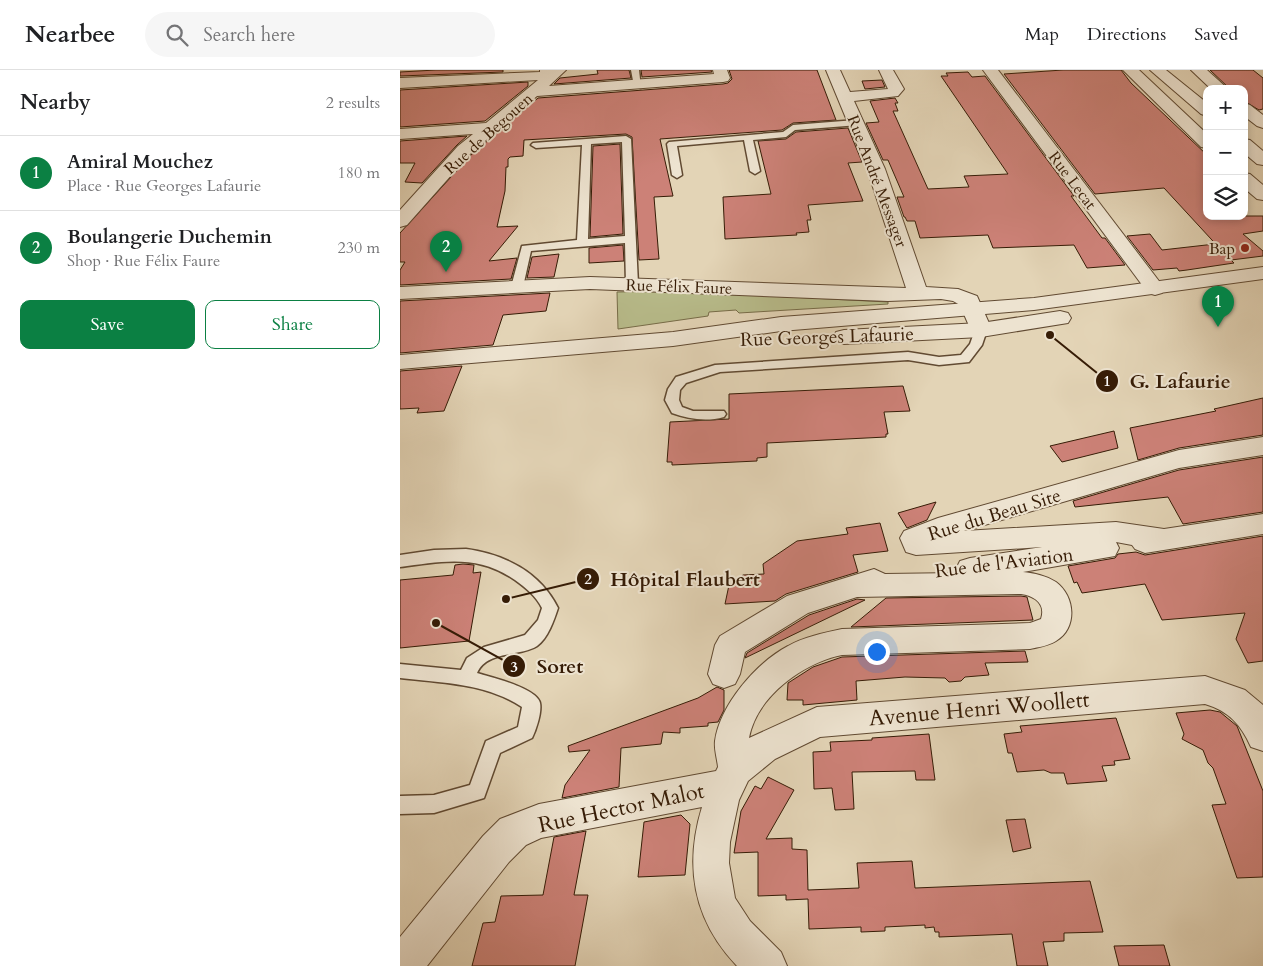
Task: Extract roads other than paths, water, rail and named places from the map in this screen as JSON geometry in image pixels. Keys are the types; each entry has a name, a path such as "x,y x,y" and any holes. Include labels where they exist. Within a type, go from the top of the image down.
{"street":[{"name":"Rue André Messager","path":"833,70 876,169 918,294"},
{"path":"845,97 893,93 896,89 886,70"},
{"name":"Rue Lecat","path":"990,70 1155,289"},
{"path":"1130,70 1203,139"},
{"path":"1157,70 1203,108"},
{"path":"1198,70 1216,85"},
{"path":"400,83 531,75 551,72"},
{"name":"Rue de Begouen","path":"400,221 464,150 533,92 551,72"},
{"path":"533,92 638,86 722,74"},
{"path":"1248,111 1263,123"},
{"path":"400,134 489,128"},
{"path":"1248,147 1263,160"},
{"path":"1248,182 1263,195"},
{"name":"Rue Georges Lafaurie","path":"400,362 673,339 965,302 1155,289 1263,273"},
{"name":"Rue Félix Faure","path":"400,293 590,283 888,295 941,293 965,302"},
{"name":"Rue Georges Lafaurie","path":"673,339 794,339 981,330 1263,285"},
{"path":"965,302 981,330"},
{"name":"Rue du Beau Site","path":"1164,539 1116,532 916,544 914,538 948,526 1179,459 1263,446"},
{"name":"Rue de l'Aviation","path":"724,674 731,645 750,632 798,604 858,586 895,570 961,571 1263,524"},
{"path":"767,966 749,952 722,915 710,874 712,837 720,802 733,778 732,743 739,717 758,688 776,669 800,654 822,645 842,642 1030,636 1046,633 1055,624 1058,614 1057,605 1051,595 1034,585 1021,583 858,586"},
{"name":"Avenue Henri Woollett","path":"733,778 767,745 817,722 1205,690 1234,699 1257,722 1263,736"},
{"name":"Rue Hector Malot","path":"436,923 496,849 513,832 539,821 733,778"},
{"path":"402,966 436,923"},
{"path":"425,966 436,923"}],"lane":[{"path":"635,70 638,86"},
{"path":"677,175 672,144 786,134 793,128 856,123"},
{"path":"748,138 755,171"},
{"path":"536,145 626,139 632,284"},
{"path":"582,243 587,142"},
{"path":"517,287 526,248 630,239"},
{"path":"718,414 692,415 677,410 672,400 674,389 681,380 719,368 908,356 939,361 965,359 976,345 981,330"},
{"path":"400,561 440,555 476,555 510,566 542,593 550,608 545,623 531,641 490,652 474,663 466,678"},
{"path":"400,671 466,678 510,690 532,704 526,732 493,747 477,792 434,804 400,805"}],"place":[{"name":"Bap","path":"1245,248"},
{"name":"Boulangerie Duchemin","path":"446,272"},
{"name":"Amiral Mouchez","path":"1218,327"},
{"name":"G. Lafaurie","path":"1050,335"},
{"name":"Hôpital Flaubert","path":"506,599"},
{"name":"Soret","path":"436,623"}]}
